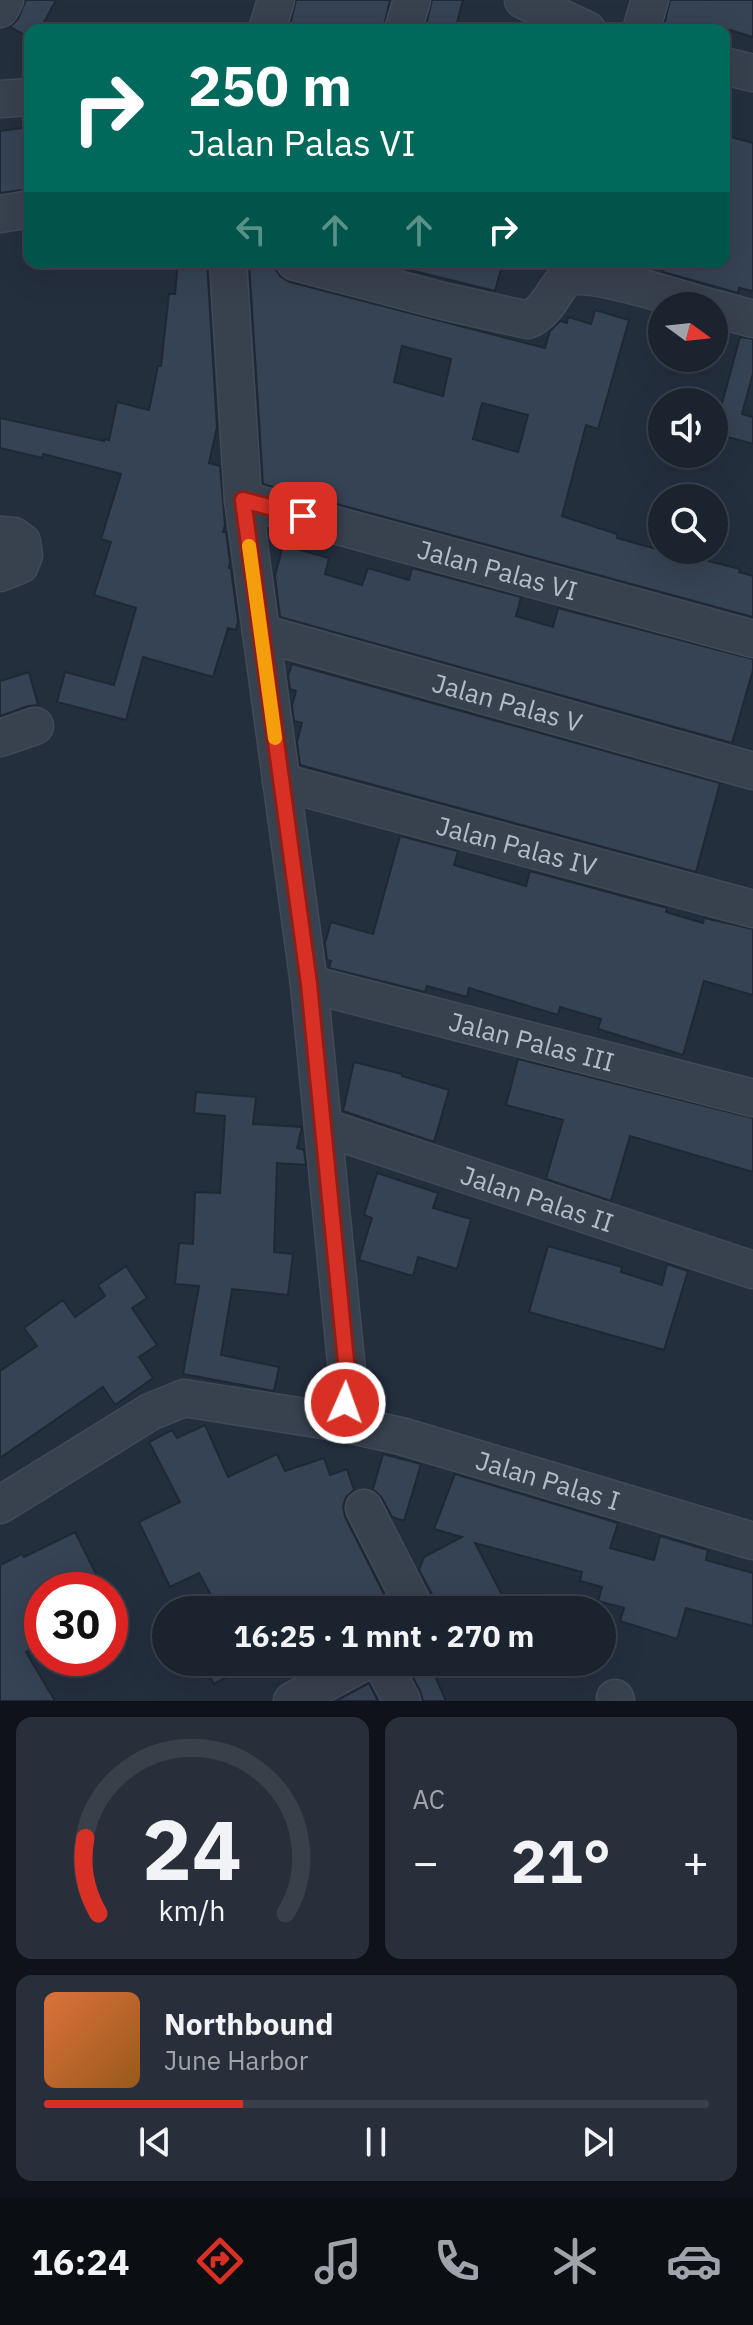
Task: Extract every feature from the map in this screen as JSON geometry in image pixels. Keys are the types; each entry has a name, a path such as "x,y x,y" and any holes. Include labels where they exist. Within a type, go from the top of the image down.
{"street":[{"path":"0,9 5,0"},
{"path":"269,24 276,0"},
{"path":"405,24 412,0"},
{"path":"523,0 574,24"},
{"path":"643,24 650,0"},
{"path":"730,67 753,73"},
{"path":"0,99 24,97"},
{"path":"0,214 24,210"},
{"path":"228,268 243,500 309,984 348,1382 342,1423"},
{"path":"318,268 528,320 547,306 566,278 577,275 655,292"},
{"path":"728,312 753,319"},
{"name":"Jalan Palas VI","path":"243,500 753,639"},
{"path":"0,535 14,536 22,542 24,555 20,565 0,573"},
{"name":"Jalan Palas V","path":"261,633 753,771"},
{"path":"0,738 35,726"},
{"name":"Jalan Palas IV","path":"281,782 753,909"},
{"name":"Jalan Palas III","path":"309,984 753,1098"},
{"name":"Jalan Palas II","path":"323,1127 753,1270"},
{"name":"Jalan Palas I","path":"0,1505 150,1412 184,1398 342,1423 401,1436 753,1541"},
{"path":"364,1508 409,1596"},
{"path":"292,1701 338,1676"},
{"path":"389,1676 402,1701"}],"building":[{"path":"26,0 56,0 43,24 24,24 24,35 10,27 18,19"},
{"path":"296,0 390,0 384,24 290,24"},
{"path":"432,0 463,0 457,24 426,24"},
{"path":"670,0 753,0 753,37 730,30 730,24 664,24"},
{"path":"24,128 24,190 0,193 0,131"},
{"path":"730,137 753,143 753,291 739,288 738,293 663,272 664,268 730,268"},
{"path":"177,268 207,268 217,427 209,463 220,466 223,532 226,532 238,621 236,630 228,628 213,677 143,657 126,720 57,702 65,672 114,685 136,608 94,595 111,542 101,539 121,474 43,454 42,458 0,448 0,418 109,440 117,402 149,410 158,366 161,366 169,294 175,294"},
{"path":"249,268 275,268 280,276 290,282 545,348 550,331 560,321 567,323 568,317 591,324 595,310 629,320 598,429 586,425 562,516 648,547 648,564 720,564 753,576 753,617 263,484","holes":["402,346 451,359 443,396 394,382","482,403 528,415 518,452 473,439"]},
{"path":"401,268 501,268 495,291"},
{"path":"740,337 753,339 753,373 742,414 753,417 753,444 728,437 726,388"},
{"path":"283,545 329,558 325,574 362,585 368,568 409,580 412,568 521,597 516,616 553,627 558,608 753,659 753,670 732,743 280,617 275,576"},
{"path":"292,664 720,783 696,872 300,765 297,742 302,723 294,721 292,706 296,691 290,689 288,676"},
{"path":"29,672 38,705 0,716 0,681"},
{"path":"400,836 458,851 454,865 526,886 530,871 667,908 666,912 703,923 704,918 753,929 753,995 704,981 683,1055 598,1029 601,1019 560,1007 558,1015 469,988 467,997 427,986 425,992 329,968 331,961 327,960 325,943 331,922 373,934"},
{"path":"518,1059 753,1118 753,1172 630,1136 611,1201 546,1179 563,1120 506,1105"},
{"path":"354,1062 449,1090 434,1142 343,1111"},
{"path":"196,1092 256,1097 253,1124 302,1127 297,1148 304,1150 306,1165 277,1163 274,1252 293,1254 288,1295 232,1289 221,1355 279,1367 274,1391 183,1374 199,1286 175,1284 179,1243 193,1244 195,1192 220,1193 225,1116 194,1113"},
{"path":"377,1173 438,1193 433,1208 471,1219 457,1269 418,1257 413,1276 359,1260 372,1218 364,1215"},
{"path":"548,1246 622,1267 621,1272 662,1285 667,1264 688,1271 664,1350 529,1312"},
{"path":"126,1266 147,1298 132,1308 157,1345 139,1357 153,1378 115,1405 103,1387 0,1458 0,1371 37,1346 24,1328 63,1300 75,1317 105,1296 98,1285"},
{"path":"205,1425 228,1477 277,1454 285,1471 324,1458 330,1475 347,1469 354,1490 346,1497 343,1506 345,1517 385,1596 211,1596 199,1573 170,1587 139,1522 180,1502 149,1442 172,1430 177,1438"},
{"path":"383,1454 421,1464 404,1521 392,1517 373,1489"},
{"path":"455,1474 618,1523 610,1548 654,1560 660,1536 708,1550 706,1560 753,1573 753,1626 686,1608 677,1639 620,1621 624,1608 616,1606 616,1596 599,1596 602,1587 580,1581 582,1572 475,1543 503,1596 433,1596 419,1570 424,1557 462,1537 434,1529"},
{"path":"75,1532 95,1572 24,1572 24,1676 40,1676 55,1701 0,1701 0,1565 22,1554 24,1557"},
{"path":"210,1676 229,1676 214,1684"},
{"path":"412,1676 435,1676 446,1701 423,1701"},
{"path":"369,1683 378,1701 336,1701"}],"slow traffic":[{"path":"249,546 275,738"}],"route":[{"path":"303,516 243,500 309,984 348,1382 345,1403"}]}
